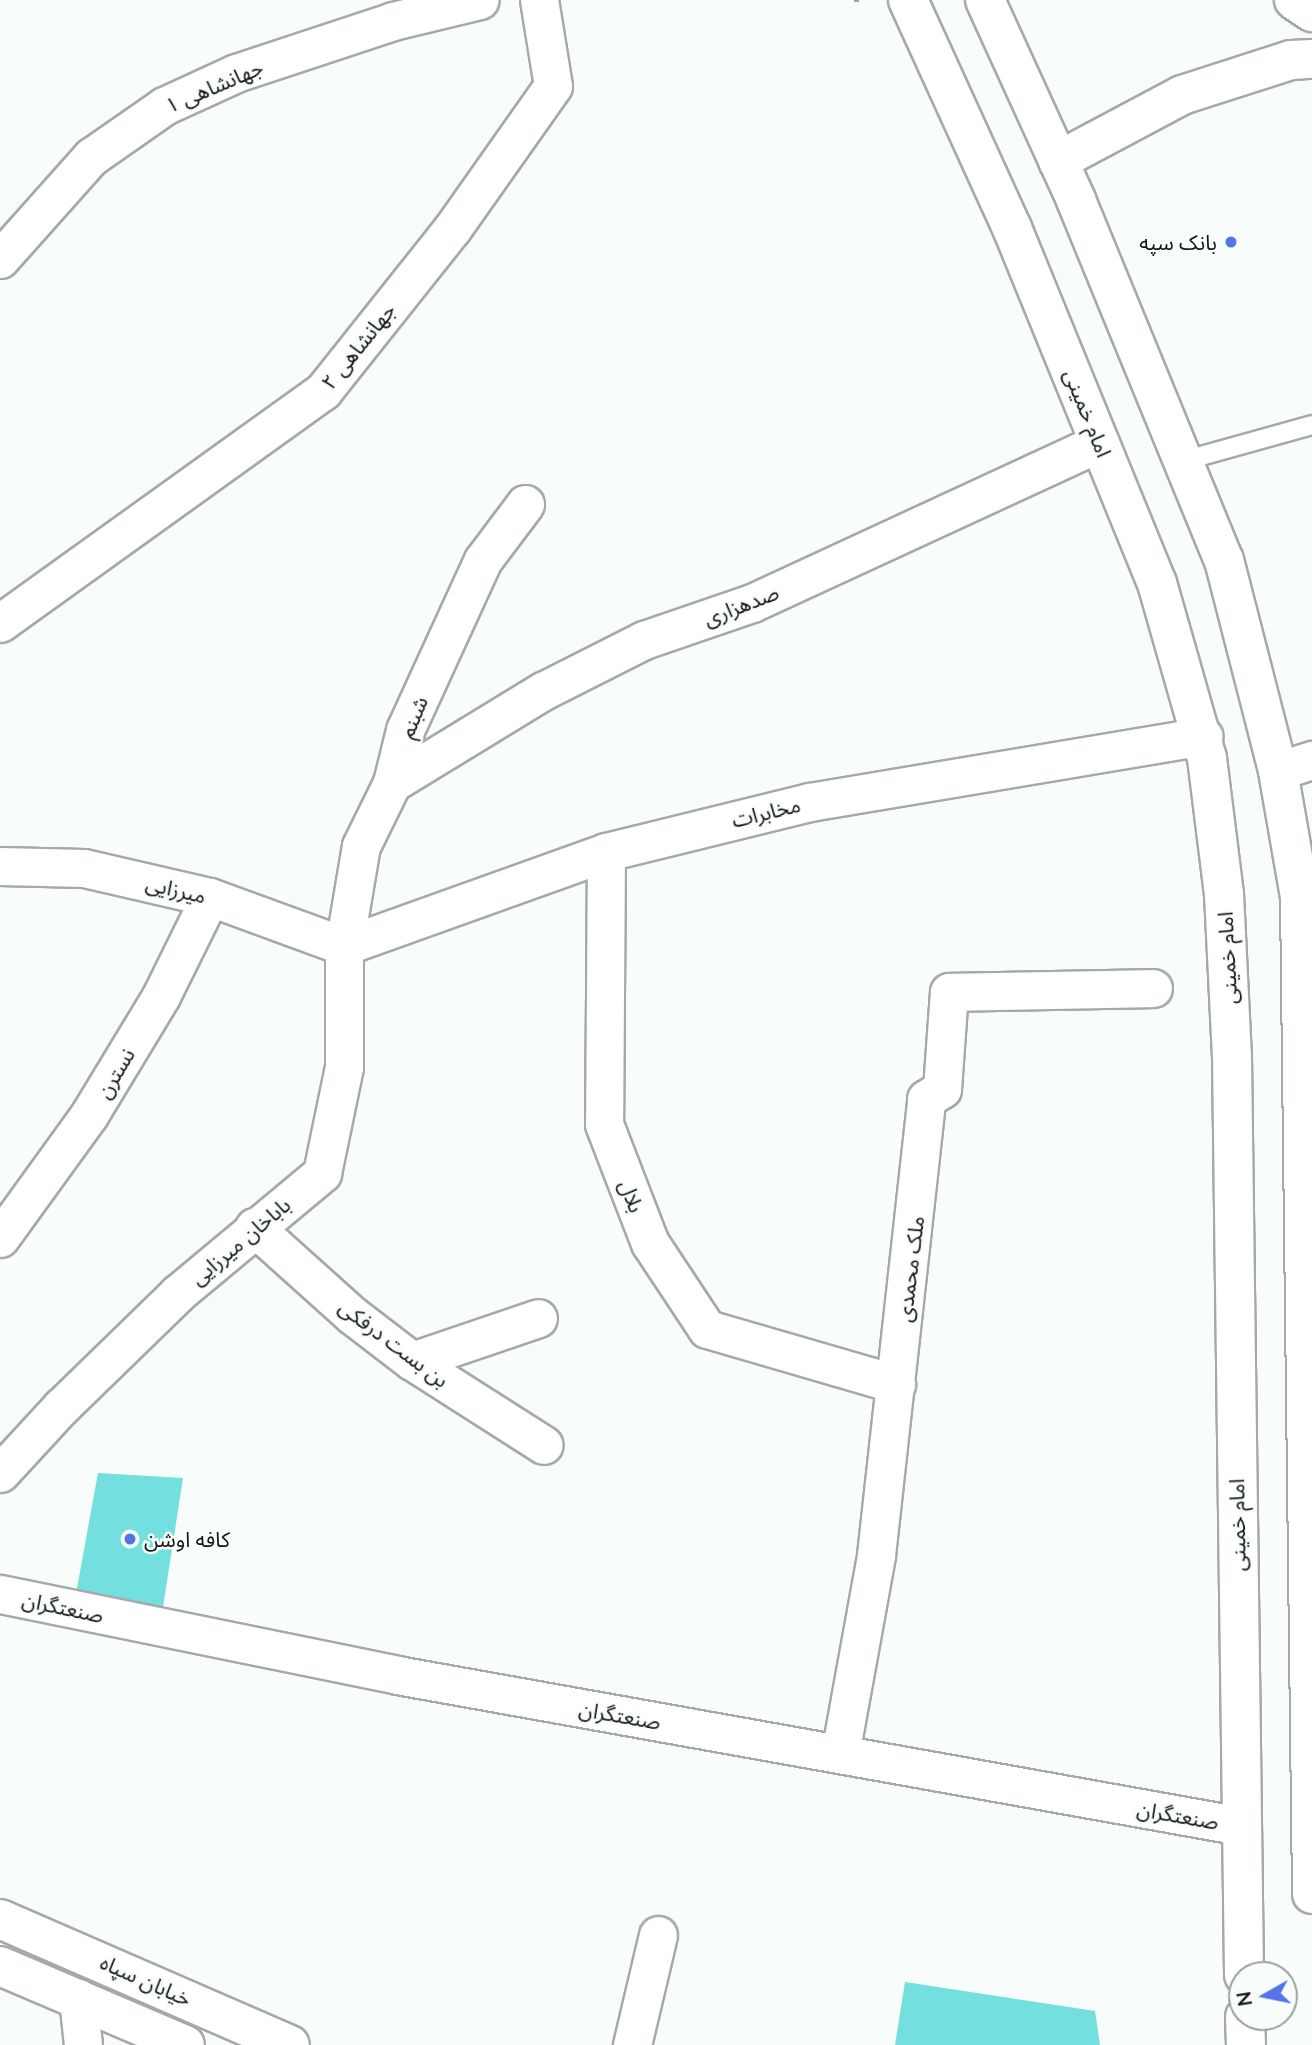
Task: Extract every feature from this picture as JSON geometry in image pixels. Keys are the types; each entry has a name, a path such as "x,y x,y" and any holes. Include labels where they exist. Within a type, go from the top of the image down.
{"main road":[{"name":"امام خمینی","path":"908,0 1012,228 1157,583 1203,736 1224,894 1232,1057 1244,1961"},
{"path":"985,0 1058,161 1224,560 1295,766 1300,897 1307,964 1312,1894"},
{"path":"1294,0 1312,12"},
{"path":"1058,161 1182,95 1291,60 1312,59"},
{"name":"خیابان سپاه","path":"0,1919 290,2045"},
{"name":"خیابان سپاه","path":"0,1966 185,2045"}],"street":[{"name":"جهانشاهی ۱","path":"0,259 92,157 164,106 236,73 393,21 480,0"},
{"name":"جهانشاهی ۲","path":"0,623 323,391 452,229 553,86 539,0"},
{"name":"صدهزاری","path":"392,783 542,691 644,640 752,603 1100,442"},
{"name":"شبنم","path":"344,946 361,846 392,783 405,730 483,560 525,504"},
{"name":"مخابرات","path":"344,946 606,852 810,802 1203,736"},
{"name":"بلال","path":"606,852 604,1124 650,1243 707,1329 896,1384"},
{"name":"میرزایی","path":"0,866 84,868 210,897 344,946"},
{"name":"نسترن","path":"0,1238 97,1103 162,996 210,897"},
{"name":"باباخان میرزایی","path":"0,1473 70,1397 254,1227 321,1173 344,1067 344,946"},
{"name":"ملک محمدی","path":"840,1754 876,1555 926,1098 942,1089 949,992 1153,988"},
{"name":"بن بست درفکی","path":"254,1227 352,1315 412,1361 544,1445"},
{"path":"412,1361 538,1318"},
{"name":"صنعتگران","path":"0,1594 397,1675 1241,1826"},
{"path":"632,2045 658,1935"},
{"path":"78,1998 83,2045"}],"lane":[{"path":"1183,461 1312,425"}],"path":[{"path":"855,2 862,0"}],"building":[{"name":"کافه اوشن","path":"98,1473 183,1478 161,1620 75,1599"},
{"path":"905,1982 1095,2011 1100,2045 895,2045"}],"place":[{"name":"بانک سپه","path":"1231,242"},
{"name":"کافه اوشن","path":"130,1539"}]}
